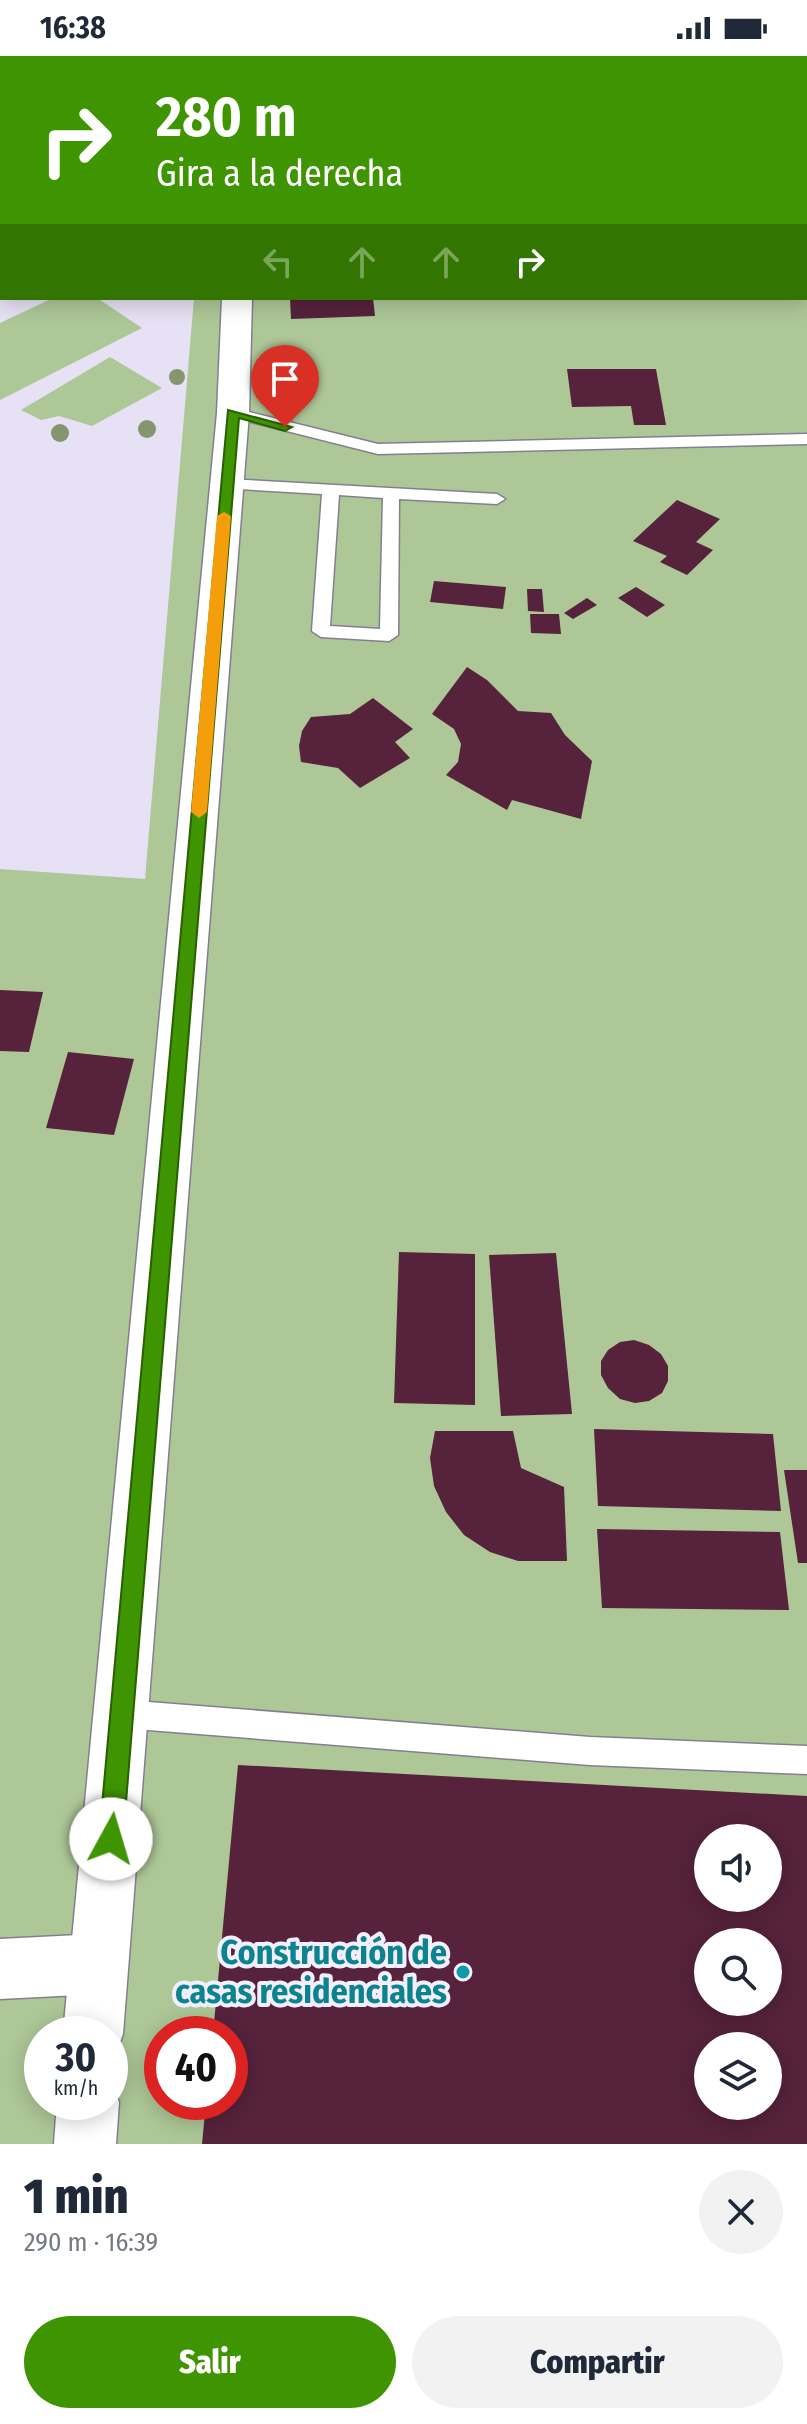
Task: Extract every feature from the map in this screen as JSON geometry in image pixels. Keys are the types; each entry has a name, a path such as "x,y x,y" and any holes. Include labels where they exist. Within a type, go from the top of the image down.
{"street":[{"path":"94,2016 123,1714 233,413 237,300"},
{"path":"0,1969 98,1964"},
{"path":"85,2144 87,2120"}],"lane":[{"path":"233,413 378,449 807,439"},
{"path":"227,484 497,499"},
{"path":"331,489 321,631 389,635 391,492"},
{"path":"123,1714 590,1751 807,1760"}],"green space":[{"path":"49,300 100,300 142,328 0,400 0,323"},
{"path":"194,300 807,300 807,2144 0,2144 0,869 145,879"},
{"path":"110,357 162,388 92,426 59,416 41,420 21,410"}],"building":[{"path":"290,300 373,300 375,316 291,319"},
{"path":"567,369 656,369 666,425 634,425 631,406 572,407"},
{"path":"677,500 720,519 696,542 713,550 687,575 660,562 667,556 633,541"},
{"path":"434,581 506,587 503,609 430,602"},
{"path":"636,587 665,605 647,617 618,598"},
{"path":"527,589 542,589 544,612 528,611"},
{"path":"587,598 597,605 573,619 564,613"},
{"path":"530,614 559,614 561,634 531,633"},
{"path":"467,667 487,680 518,711 551,713 565,735 592,761 581,819 512,800 507,810 446,775 458,762 461,744 454,729 432,714"},
{"path":"373,698 413,729 395,742 410,758 360,788 338,768 301,762 299,746 302,731 311,717 350,714"},
{"path":"0,990 43,992 29,1052 0,1051"},
{"path":"68,1052 134,1059 114,1135 46,1128"},
{"path":"399,1252 475,1254 475,1405 394,1403"},
{"path":"556,1253 572,1414 501,1416 489,1255"},
{"path":"634,1340 649,1345 661,1354 668,1366 668,1381 662,1393 649,1401 635,1403 620,1399 608,1388 601,1375 601,1361 608,1350 620,1342"},
{"path":"594,1429 773,1434 781,1511 598,1506"},
{"path":"435,1431 513,1431 521,1468 564,1487 567,1561 518,1561 490,1552 464,1535 446,1512 434,1486 430,1458"},
{"path":"784,1470 807,1470 807,1563 798,1563"},
{"path":"597,1529 780,1532 789,1610 602,1608"},
{"name":"Construcción de casas residenciales","path":"238,1765 807,1796 807,2144 202,2144 204,2120 248,2120 248,2016 215,2016"}],"slow traffic":[{"path":"199,812 224,516"}],"place":[{"name":"Construcción de casas residenciales","path":"463,1972"}],"route":[{"path":"111,1839 233,413 285,427"}]}
